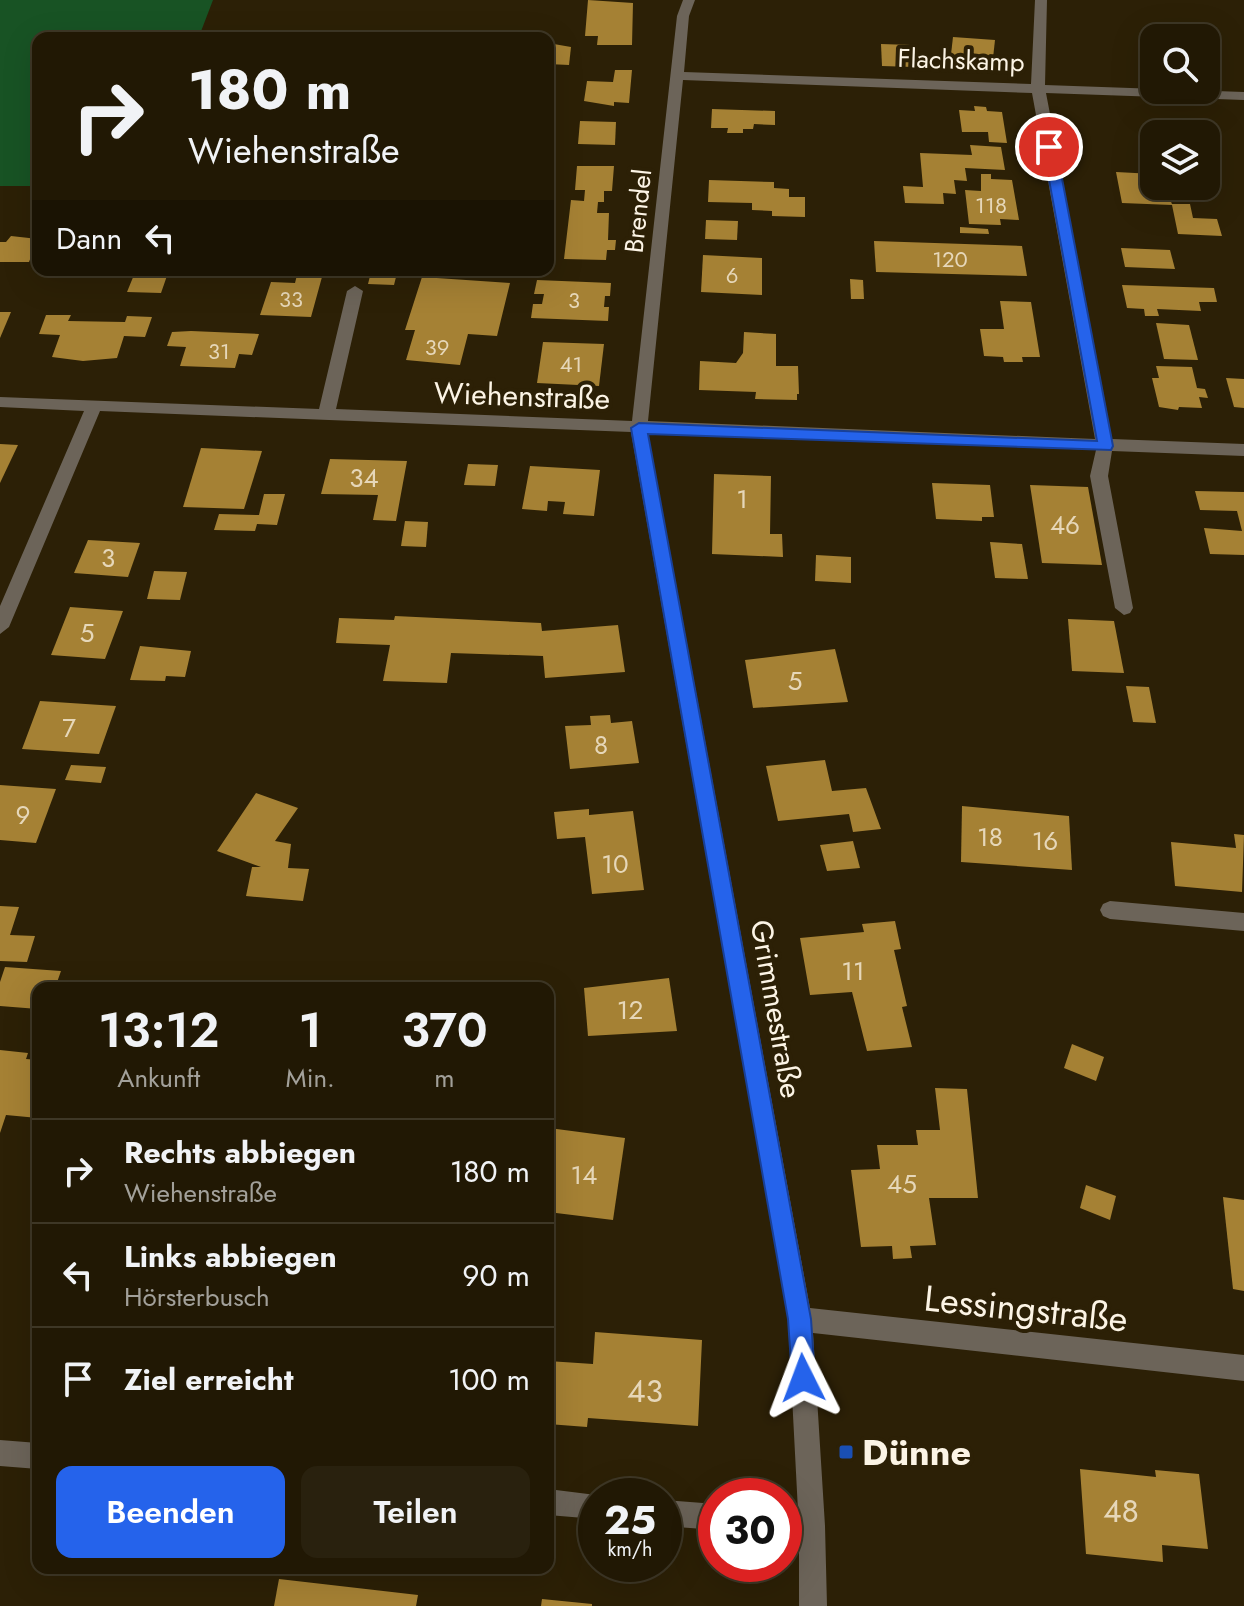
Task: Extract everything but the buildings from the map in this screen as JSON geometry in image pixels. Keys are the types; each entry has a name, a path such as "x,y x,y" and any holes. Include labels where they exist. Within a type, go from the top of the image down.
{"street":[{"name":"Brendel","path":"639,428 683,16 689,0"},
{"path":"1041,0 1038,87 1105,446 1099,476 1124,608"},
{"name":"Flachskamp","path":"677,76 1244,96"},
{"path":"326,416 355,291"},
{"name":"Wiehenstraße","path":"0,402 1244,450"},
{"path":"0,627 94,406"},
{"name":"Grimmestraße","path":"639,428 800,1319 812,1526 813,1606"},
{"path":"1110,910 1244,922"},
{"name":"Lessingstraße","path":"800,1319 1244,1368"},
{"path":"0,1453 32,1456"},
{"path":"554,1502 578,1504"},
{"path":"802,1525 812,1526"}],"green space":[{"path":"0,0 213,0 201,32 32,32 32,186 0,186"}],"place":[{"name":"Dünne","path":"846,1452"}],"route":[{"path":"803,1378 800,1319 639,428 1105,446 1049,147"}]}
